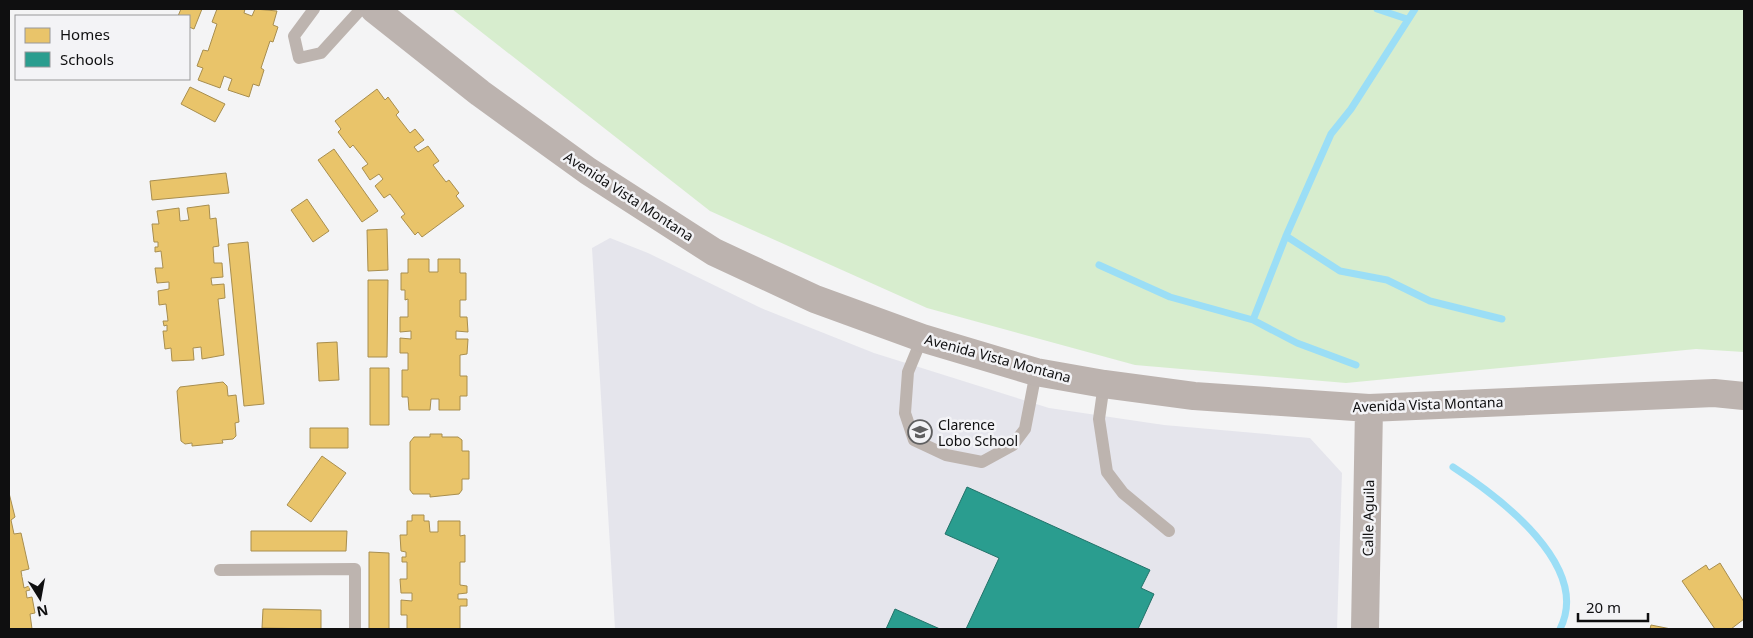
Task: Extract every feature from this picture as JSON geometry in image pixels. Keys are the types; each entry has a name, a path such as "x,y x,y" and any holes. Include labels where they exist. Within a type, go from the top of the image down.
{"street":[{"name":"Avenida Vista Montana","path":"374,9 480,93 588,171 714,252 815,299 922,338 1036,372 1104,384 1194,396 1369,408 1714,394 1744,396"},
{"name":"Calle Aguila","path":"1365,629 1369,408"}],"lane":[{"path":"314,9 294,36 299,58 321,53 361,9"},
{"path":"922,338 908,372 905,412 914,440 946,455 982,462 1013,446 1025,429 1036,372"},
{"path":"1104,384 1099,419 1107,472 1123,493 1169,530"},
{"path":"220,570 355,569 355,629"}],"shaded area":[{"name":"Clarence Lobo School","path":"610,238 648,253 761,308 874,353 1049,408 1164,425 1310,438 1342,473 1337,629 615,629 592,248"}],"green space":[{"path":"452,9 1744,9 1744,352 1696,349 1346,383 1135,365 927,308 710,211"}],"building: Homes":[{"path":"181,9 202,9 194,29 190,27 190,15 178,15"},
{"path":"217,9 245,9 244,13 252,16 255,9 277,11 273,25 278,27 273,42 270,41 261,68 264,70 259,86 253,84 249,97 228,90 232,79 224,76 220,88 198,80 203,68 197,66 203,50 208,51 217,24 212,22"},
{"path":"190,87 225,104 215,122 181,104"},
{"path":"377,89 385,100 388,97 399,112 396,115 410,133 415,129 424,140 414,147 418,152 428,146 439,161 433,165 446,182 449,180 459,193 456,196 464,206 422,237 418,232 415,235 401,217 405,214 390,194 384,198 375,186 383,179 379,174 370,180 362,168 368,164 353,145 350,148 338,132 341,129 335,121"},
{"path":"334,149 378,211 362,222 318,160"},
{"path":"226,173 229,193 152,200 150,181"},
{"path":"307,199 329,231 313,242 291,210"},
{"path":"209,205 210,219 216,218 219,246 213,247 214,263 222,263 223,277 211,278 212,285 224,284 225,298 218,299 224,355 202,359 201,347 193,348 194,360 172,361 171,348 165,349 163,331 167,331 167,325 164,326 163,321 168,321 166,304 159,305 158,291 169,289 169,282 157,283 155,268 163,268 161,251 155,252 158,242 154,242 152,224 159,224 157,211 179,208 180,221 189,220 187,208"},
{"path":"387,229 388,270 368,271 367,230"},
{"path":"248,242 264,404 244,406 228,244"},
{"path":"408,259 429,259 429,272 438,272 438,259 460,259 460,273 466,273 466,300 460,300 460,317 467,317 468,332 456,331 456,339 468,339 467,354 460,355 460,376 467,376 467,396 460,396 460,410 439,410 439,399 431,399 430,410 409,410 408,397 402,397 402,370 408,370 408,353 400,353 400,338 411,339 411,331 400,332 400,317 408,317 408,299 405,300 405,290 401,290 401,273 408,273"},
{"path":"368,280 388,280 387,357 368,357"},
{"path":"337,342 339,380 319,381 317,343"},
{"path":"370,368 389,368 389,425 370,425"},
{"path":"223,382 227,386 228,396 236,395 239,422 235,423 236,436 233,439 222,440 223,443 192,446 192,443 185,444 181,441 177,391 180,387"},
{"path":"310,428 348,428 348,448 310,448"},
{"path":"430,434 442,434 442,437 458,437 462,440 462,451 469,451 469,479 462,479 462,490 459,494 430,497 430,494 413,494 410,490 410,442 414,437 430,437"},
{"path":"322,456 346,473 311,522 287,505"},
{"path":"9,493 15,517 11,520 14,534 21,533 29,569 21,571 24,588 29,586 30,590 26,591 27,598 32,597 35,613 30,614 32,629 9,629"},
{"path":"412,515 424,515 424,521 429,521 430,532 438,532 438,521 460,521 460,536 465,535 465,562 460,562 460,585 467,586 467,593 458,594 458,599 467,599 467,606 460,606 460,629 407,629 407,615 401,615 401,600 412,601 412,593 401,593 400,579 407,579 407,562 402,562 402,557 406,557 406,552 401,551 400,535 407,535 407,521 412,521"},
{"path":"251,531 347,531 346,551 251,551"},
{"path":"369,552 389,553 389,629 369,629"},
{"path":"1720,563 1744,602 1744,619 1731,629 1715,629 1682,581 1706,565 1709,570"},
{"path":"263,609 321,610 321,629 262,628"},
{"path":"1651,625 1671,629 1650,629"}],"building: Schools":[{"path":"967,487 1150,570 1141,588 1154,594 1138,629 966,629 999,558 945,534"},
{"path":"895,609 940,629 886,629"}],"waterway":[{"path":"1377,9 1407,19"},
{"path":"1253,320 1286,236 1331,134 1351,109 1415,9"},
{"path":"1286,236 1340,271 1387,280 1430,301 1502,319"},
{"path":"1099,265 1170,297 1253,320 1297,343 1356,365"},
{"path":"1453,467 1494,496 1516,515 1536,536 1552,558 1563,581 1566,605 1560,629"}],"place":[{"name":"Clarence Lobo School","path":"920,432"}]}
